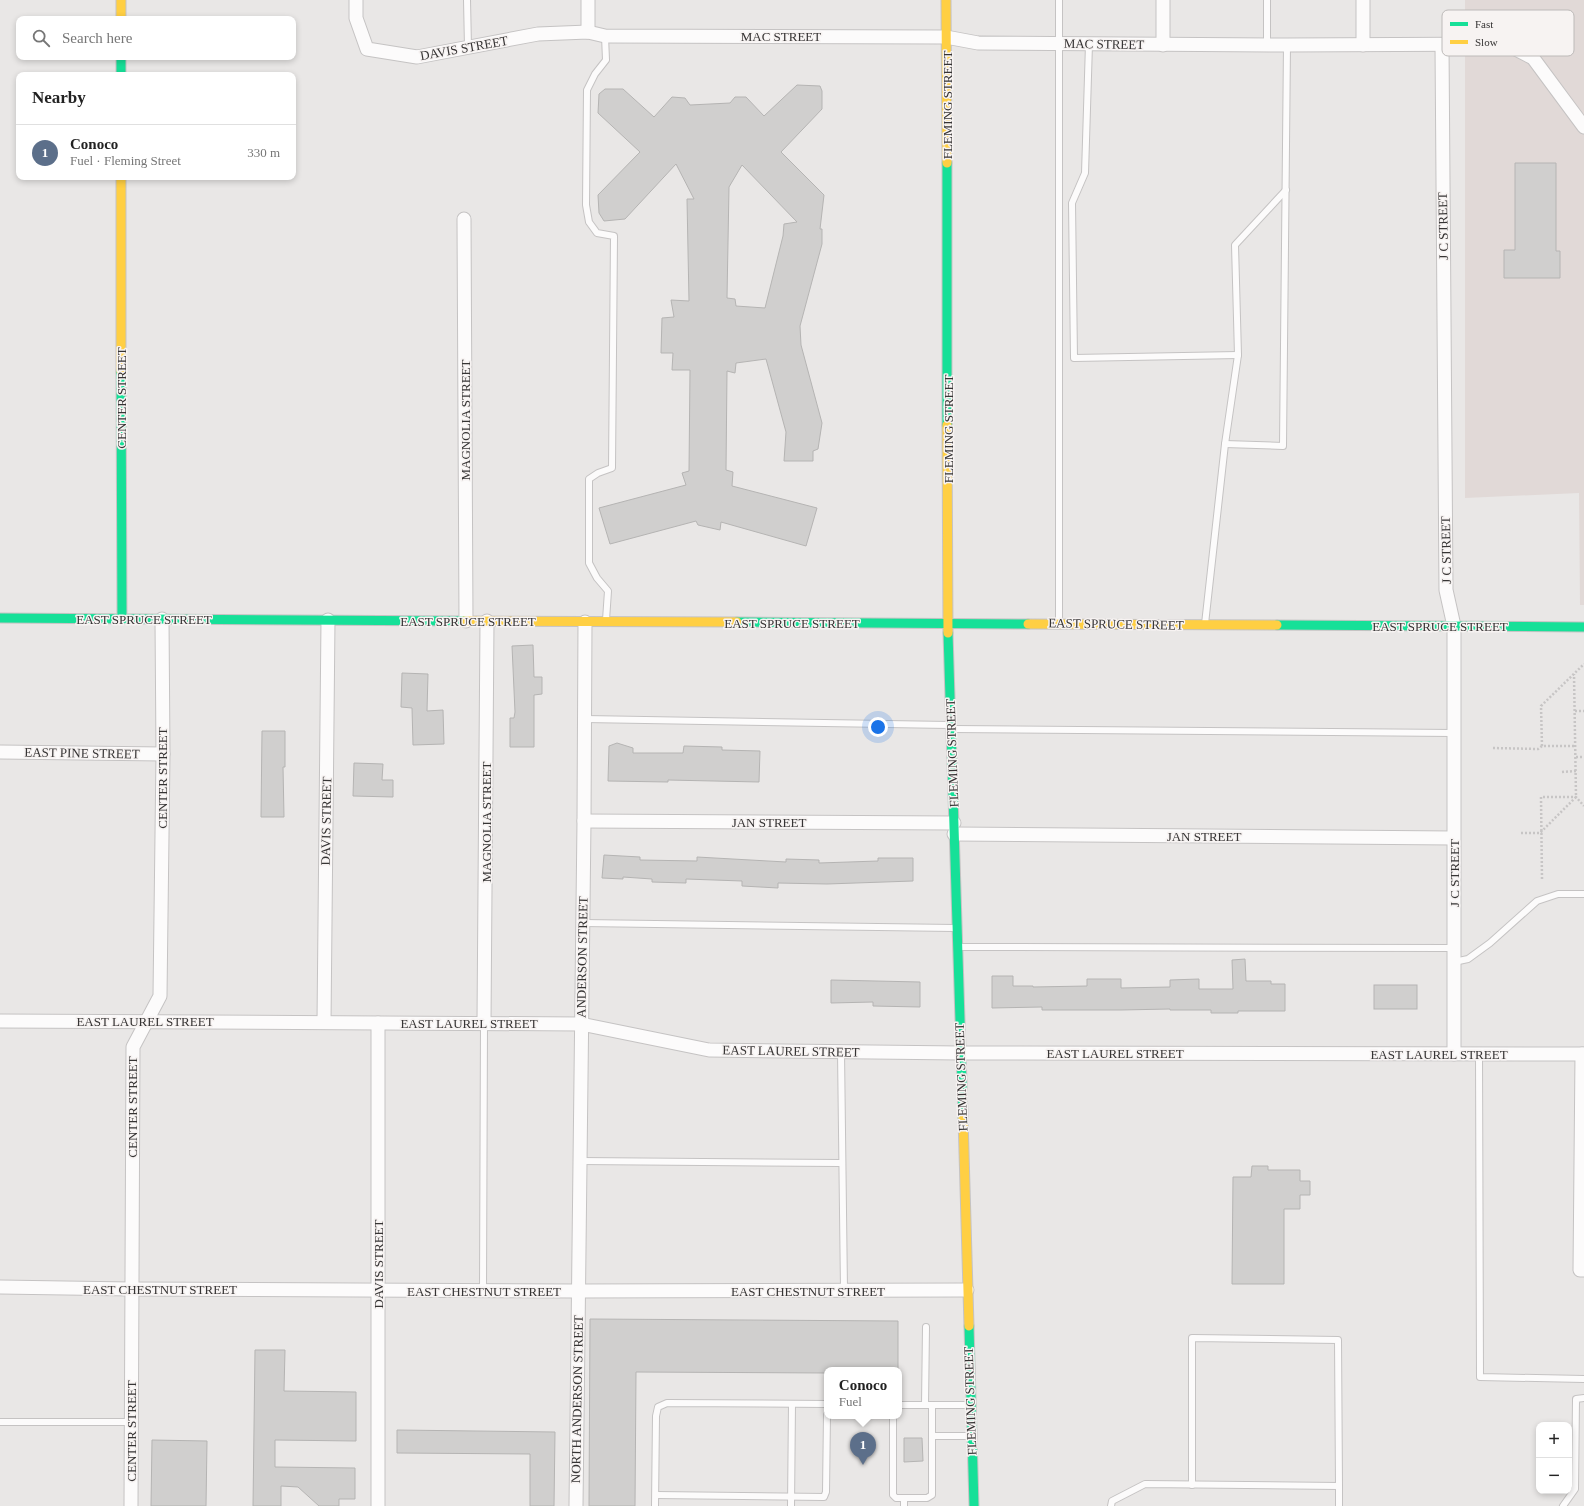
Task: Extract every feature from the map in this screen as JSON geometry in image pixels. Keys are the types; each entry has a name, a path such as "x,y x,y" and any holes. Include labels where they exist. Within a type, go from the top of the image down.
{"street":[{"path":"121,0 121,16"},
{"name":"DAVIS STREET","path":"356,0 356,18 367,49 417,57 538,34 588,32"},
{"path":"588,0 588,32"},
{"name":"FLEMING STREET","path":"946,0 948,624 974,1506"},
{"path":"1163,0 1163,45"},
{"path":"1363,0 1363,45"},
{"name":"MAC STREET","path":"588,32 605,36 946,37 978,43 1163,45 1442,45"},
{"name":"J C STREET","path":"1442,56 1446,590 1454,626 1454,1054"},
{"name":"MAC STREET","path":"1529,56 1533,58 1584,127"},
{"path":"121,60 121,72"},
{"name":"CENTER STREET","path":"121,180 122,619"},
{"name":"MAGNOLIA STREET","path":"464,219 466,621"},
{"name":"EAST SPRUCE STREET","path":"0,618 1584,627"},
{"name":"CENTER STREET","path":"131,1506 133,1047 160,996 163,754 162,619"},
{"name":"DAVIS STREET","path":"324,1022 328,620"},
{"name":"MAGNOLIA STREET","path":"484,1023 487,621"},
{"name":"ANDERSON STREET","path":"578,1291 585,622"},
{"name":"EAST PINE STREET","path":"0,752 163,754"},
{"name":"JAN STREET","path":"584,821 1453,838"},
{"name":"EAST LAUREL STREET","path":"0,1021 581,1024 709,1050 960,1053 1583,1054"},
{"name":"DAVIS STREET","path":"378,1023 378,1506"},
{"path":"1583,1054 1583,1165 1580,1270 1584,1270"},
{"name":"EAST CHESTNUT STREET","path":"0,1287 483,1291 967,1290"},
{"name":"NORTH ANDERSON STREET","path":"576,1506 578,1291"}],"lane":[{"path":"468,0 468,47"},
{"path":"1059,0 1059,624"},
{"path":"1267,0 1267,45"},
{"path":"605,36 606,60 595,74 587,90 586,205 589,222 597,233 614,236 612,468 598,473 589,479 590,563 597,578 608,591 606,622"},
{"path":"1088,44 1085,173 1072,203 1074,358 1238,355"},
{"path":"1225,444 1283,446 1287,45"},
{"path":"1205,625 1225,444 1238,355 1235,245 1286,190"},
{"path":"584,719 951,728 1454,733"},
{"path":"1454,962 1468,959 1490,943 1537,902 1558,894 1584,894"},
{"path":"582,923 957,928"},
{"path":"957,947 1454,948"},
{"path":"483,1291 484,1023"},
{"path":"841,1052 841,1163 844,1291"},
{"path":"1479,1054 1480,1377 1584,1379"},
{"path":"580,1160 841,1163"},
{"path":"893,1419 893,1495 896,1498 927,1498 932,1494 932,1436 929,1405 926,1327"},
{"path":"1192,1484 1192,1338 1338,1340 1339,1506"},
{"path":"1563,1506 1575,1489 1576,1398 1584,1398"},
{"path":"656,1506 656,1416 658,1407 667,1402 824,1404"},
{"path":"791,1506 792,1404"},
{"path":"902,1405 971,1405"},
{"path":"656,1495 824,1497 826,1494 827,1419"},
{"path":"0,1422 131,1422"},
{"path":"932,1436 971,1436"},
{"path":"1112,1506 1112,1501 1144,1484 1339,1486"},
{"path":"904,1498 904,1506"}],"path":[{"path":"1542,746 1541,706 1584,664"},
{"path":"1574,674 1576,797 1584,806"},
{"path":"1575,711 1584,711"},
{"path":"1492,748 1576,746"},
{"path":"1576,757 1584,757"},
{"path":"1562,772 1576,771"},
{"path":"1542,879 1541,797 1576,797"},
{"path":"1521,833 1542,831 1576,797"}],"shaded area":[{"path":"1465,0 1584,0 1584,605 1580,605 1579,493 1465,498 1465,56 1574,56 1574,10 1465,10"}],"building":[{"path":"797,85 820,86 822,91 822,109 781,152 824,195 820,229 822,229 822,244 800,326 801,345 822,423 818,449 813,451 813,461 784,461 786,432 766,359 736,363 735,373 727,371 726,470 733,472 732,486 817,508 806,546 721,522 720,530 698,525 696,521 610,544 599,508 686,485 682,473 689,471 690,370 672,370 673,353 661,353 662,318 674,317 671,300 689,301 687,199 694,199 676,164 625,219 604,221 599,213 598,195 640,152 598,113 599,94 605,89 623,89 654,117 672,97 685,98 690,105 730,103 735,97 746,97 764,116","holes":["742,165 797,222 784,224 783,236 765,308 736,306 735,299 727,298 729,187"]},
{"path":"1515,163 1556,163 1556,251 1560,251 1560,278 1504,278 1504,250 1515,250"},
{"path":"533,645 534,677 542,677 542,694 534,695 534,747 510,747 510,718 514,718 515,712 512,646"},
{"path":"402,673 428,674 427,711 443,710 444,744 413,745 412,708 401,707"},
{"path":"262,731 285,731 285,767 283,767 284,817 261,817"},
{"path":"617,743 633,748 633,753 683,753 684,746 722,747 722,750 760,751 759,782 668,780 668,782 608,781 609,746"},
{"path":"354,763 383,764 382,780 393,780 393,797 353,796"},
{"path":"604,855 640,857 640,860 697,861 697,857 786,862 786,859 819,860 819,863 878,861 878,858 913,858 913,881 827,884 778,883 778,888 742,886 742,881 686,879 686,883 652,882 652,879 623,877 623,879 602,878"},
{"path":"1245,959 1246,981 1271,981 1271,984 1285,984 1285,1011 1238,1011 1238,1013 1211,1013 1211,1010 1170,1009 1042,1010 1042,1007 992,1008 992,976 1013,976 1013,986 1087,986 1087,979 1121,979 1121,988 1170,987 1170,980 1199,979 1199,989 1233,989 1232,960"},
{"path":"831,980 920,982 920,1007 873,1006 873,1002 831,1003"},
{"path":"1374,985 1417,985 1417,1009 1374,1009"},
{"path":"1252,1166 1268,1166 1268,1170 1300,1170 1300,1181 1310,1181 1310,1195 1300,1195 1300,1209 1284,1209 1284,1284 1232,1284 1233,1177 1251,1177"},
{"path":"590,1319 898,1321 898,1367 824,1367 824,1373 636,1372 635,1506 589,1506"},
{"path":"255,1350 285,1350 284,1391 356,1392 356,1441 275,1440 275,1467 355,1468 355,1499 339,1499 339,1506 319,1506 298,1487 281,1486 281,1506 253,1506"},
{"path":"397,1430 555,1432 554,1506 530,1506 530,1454 397,1453"},
{"path":"904,1438 922,1438 923,1461 904,1462"},
{"path":"152,1440 207,1441 206,1506 151,1506"}],"traffic: fast":[{"path":"121,60 121,72"},
{"path":"947,163 947,425"},
{"path":"121,371 122,619"},
{"path":"0,618 464,621"},
{"path":"737,622 1028,624"},
{"path":"1277,625 1584,627"},
{"path":"948,633 963,1117"},
{"path":"969,1326 974,1506"}],"traffic: slow":[{"path":"121,0 121,16"},
{"path":"946,0 947,163"},
{"path":"121,180 121,371"},
{"path":"947,425 948,633"},
{"path":"464,621 737,622"},
{"path":"1028,624 1277,625"},
{"path":"963,1117 969,1326"}],"place":[{"name":"Conoco","path":"863,1465"}]}
